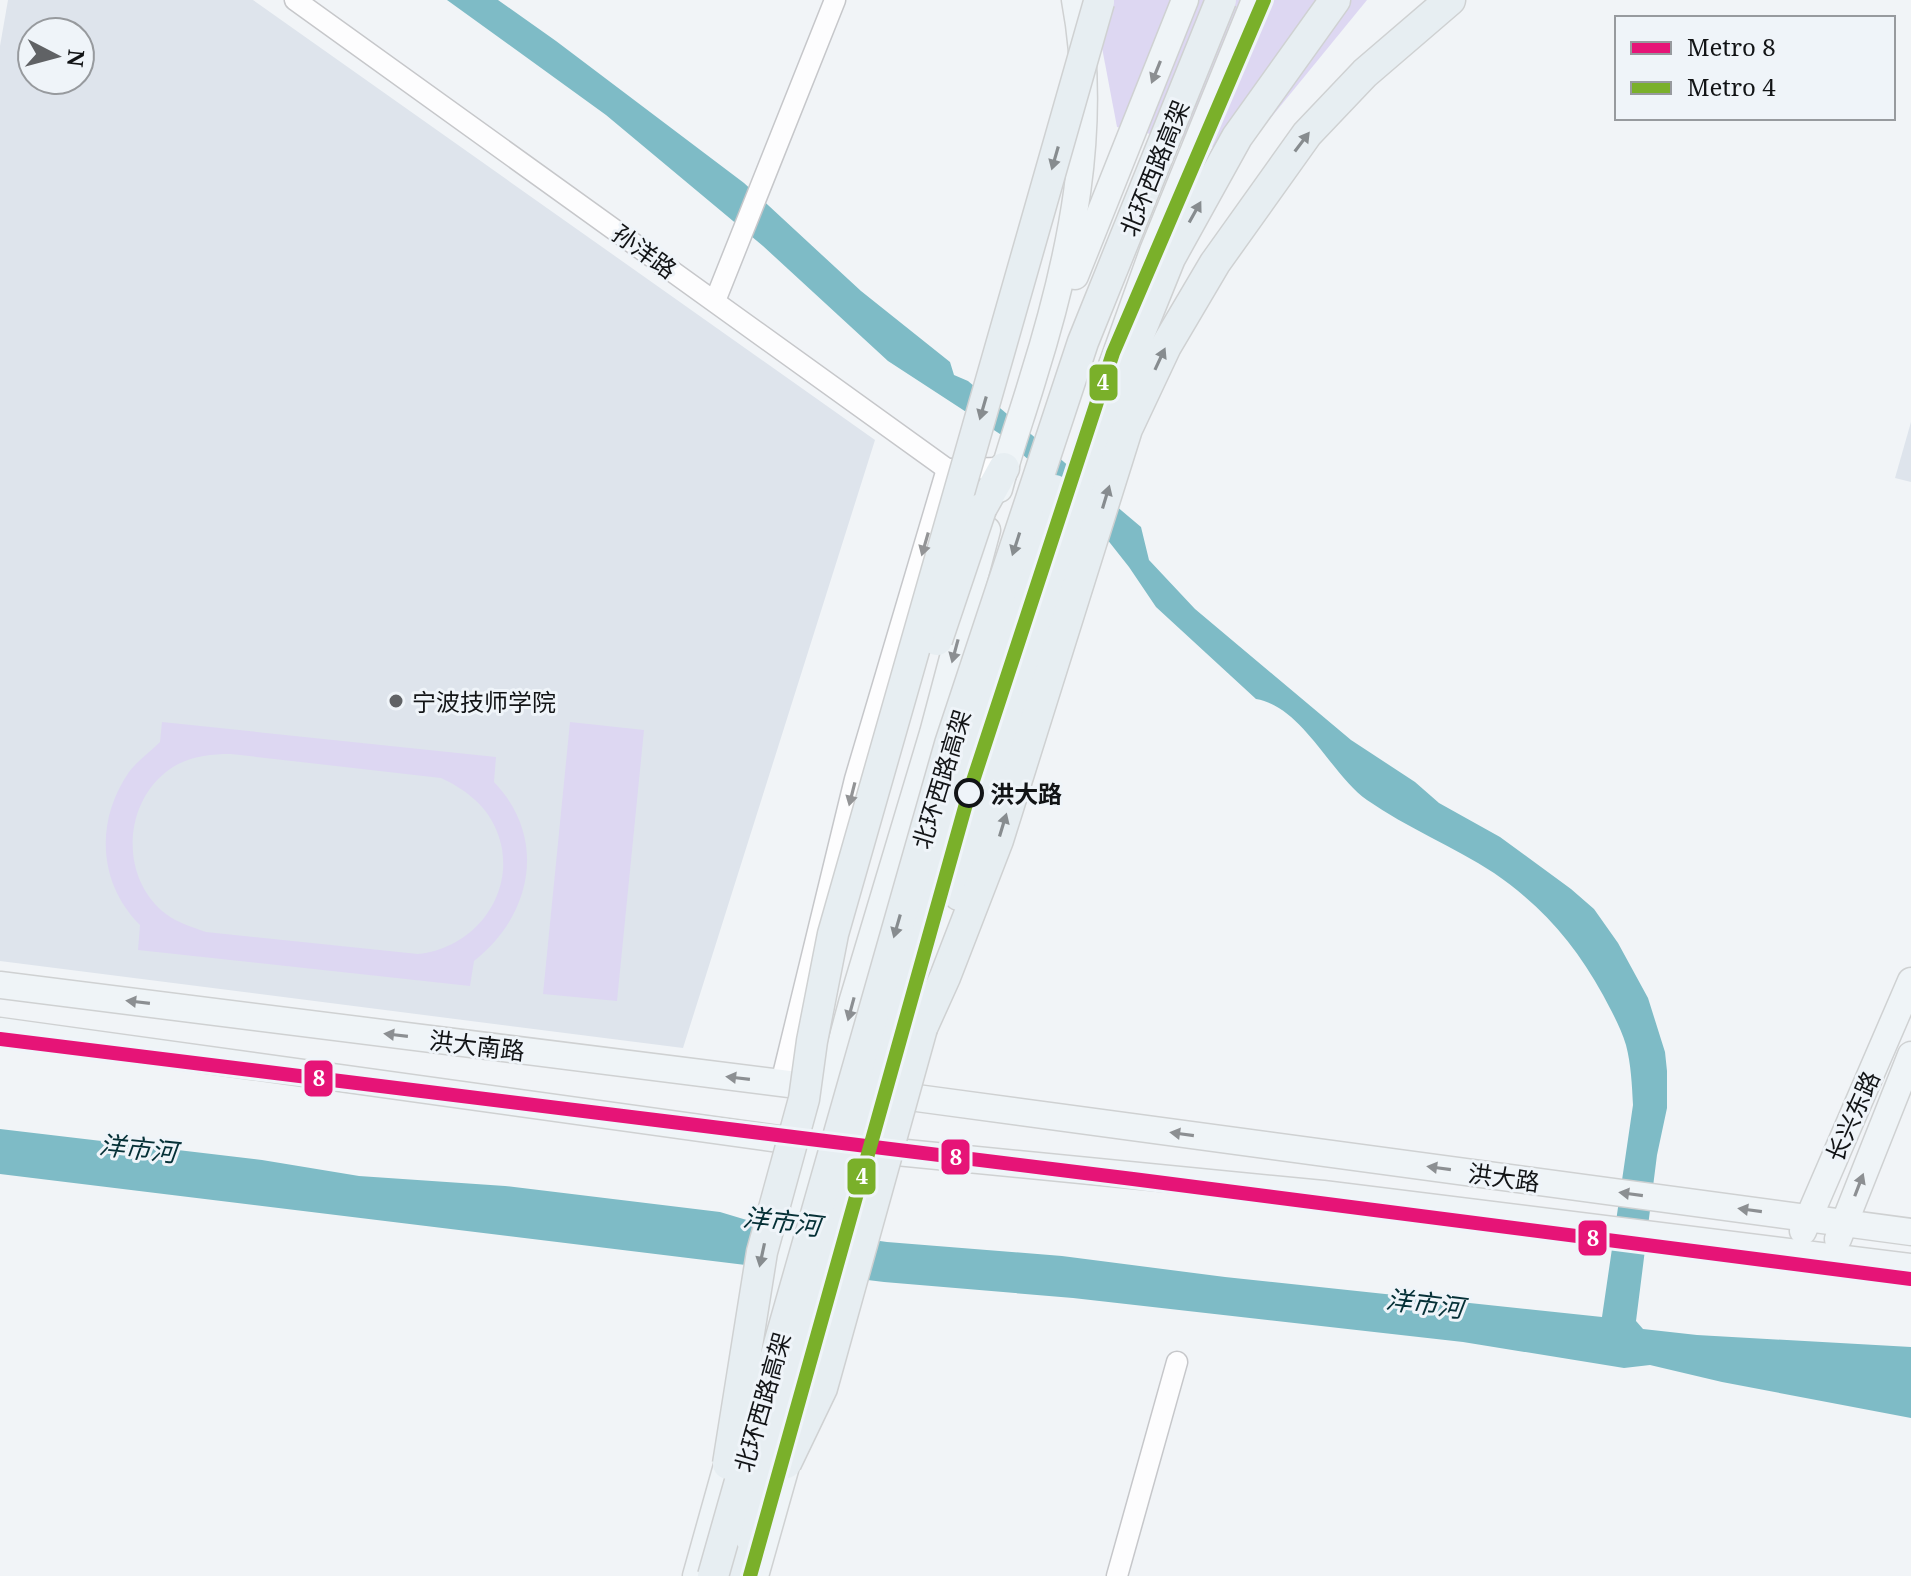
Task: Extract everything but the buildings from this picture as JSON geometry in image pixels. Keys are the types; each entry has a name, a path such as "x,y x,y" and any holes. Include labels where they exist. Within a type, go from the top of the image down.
{"highway":[{"path":"805,1091 837,919 1099,0"},
{"name":"北环西路高架","path":"713,1576 950,744 1083,342 1221,0"},
{"name":"北环西路高架","path":"739,1576 949,830 1101,346 1242,0"},
{"path":"750,1537 822,1388 985,797 1066,539 1120,380 1170,258 1237,137 1335,0"},
{"path":"1365,73 1416,0"},
{"path":"922,1028 998,840 1127,429 1166,346 1215,263 1307,134 1365,73 1450,0"},
{"path":"713,1576 742,1366 762,1252 805,1091 941,625 981,509 1004,468"}],"main road":[{"path":"696,1576 815,1144 805,1091 852,1003 933,733 1004,468 1034,375 1069,244 1080,180 1082,37 1075,0"},
{"path":"1034,375 1185,0"},
{"path":"755,1576 836,1289 906,1022 1031,601 1153,251 1255,0"},
{"name":"长兴东路","path":"1797,1253 1807,1218 1911,981"},
{"name":"洪大南路","path":"0,985 805,1091 887,1094 954,1103"},
{"path":"0,1031 872,1150"},
{"name":"长兴东路","path":"1831,1257 1911,1055"},
{"name":"洪大路","path":"954,1103 1911,1232"},
{"name":"洪大路","path":"872,1150 1323,1194 1911,1267"}],"street":[{"name":"孙洋路","path":"295,0 947,469"},
{"path":"715,301 835,0"},
{"path":"805,1091 855,779 947,469 1004,468"},
{"path":"1117,1576 1177,1362"}],"shaded area":[{"name":"宁波技师学院","path":"8,0 253,0 875,440 683,1048 0,961 0,46"},
{"path":"1093,0 1367,0 1242,153 1117,127"},
{"path":"1911,422 1911,482 1895,478"},
{"path":"162,722 496,757 494,782 511,804 522,827 527,851 526,876 509,922 494,943 474,961 470,986 138,950 140,925 126,908 109,871 106,831 110,811 129,772 160,742","holes":["231,754 441,778 472,798 491,819 502,849 503,870 499,891 490,910 460,940 440,949 418,954 206,932 166,914 151,900 135,863 135,823 141,804 166,772 197,757"]},
{"path":"570,722 644,730 617,1001 543,994"}],"water":[{"name":"洋市河","path":"447,0 498,0 744,183 861,291 950,362 954,375 968,381 1141,527 1149,560 1195,609 1351,740 1415,782 1439,803 1500,837 1594,909 1618,943 1648,998 1665,1052 1667,1071 1667,1108 1657,1155 1636,1321 1643,1329 1697,1335 1911,1347 1911,1418 1650,1365 1624,1368 1463,1342 1073,1298 884,1282 0,1174 0,1129 262,1160 359,1176 505,1186 720,1212 760,1224 887,1242 1062,1256 1225,1277 1602,1317 1633,1105 1630,1067 1624,1039 1609,1007 1581,959 1556,927 1494,873 1367,800 1288,715 1256,699 1156,607 1084,510 1000,434 888,361 763,246 606,115"}],"metro line":[{"name":"4","path":"750,1576 969,793 1113,353 1264,0"},
{"name":"8","path":"0,1039 1911,1279"}],"place":[{"name":"宁波技师学院","path":"396,701"},
{"name":"洪大路","path":"969,793"}]}
